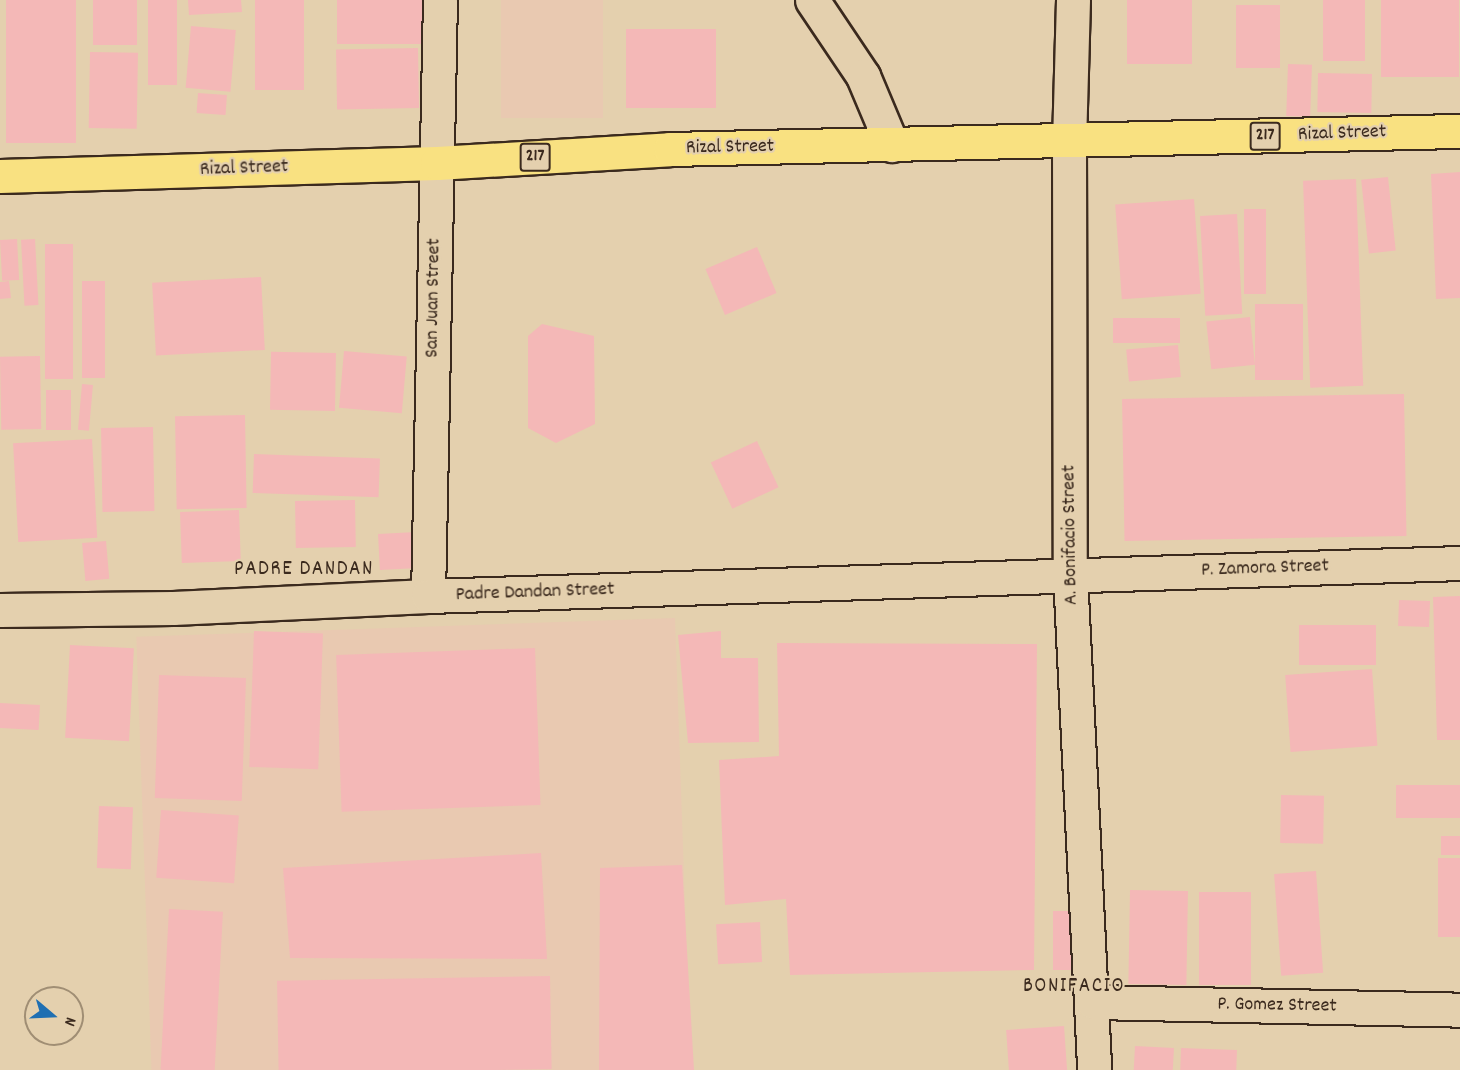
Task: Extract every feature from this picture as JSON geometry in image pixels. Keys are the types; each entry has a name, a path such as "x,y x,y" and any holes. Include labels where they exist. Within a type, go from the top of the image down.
{"main road":[{"name":"Rizal Street","path":"0,177 437,163 670,149 1069,142 1460,130"}],"street":[{"name":"San Juan Street","path":"428,596 440,0"},
{"path":"812,0 863,76 892,145"},
{"name":"A. Bonifacio Street","path":"1073,0 1069,142 1070,574 1093,1002 1094,1070"},
{"name":"P. Zamora Street","path":"1070,574 1460,563"},
{"name":"Padre Dandan Street","path":"0,610 173,608 428,596 1070,574"},
{"name":"P. Gomez Street","path":"1093,1002 1460,1010"}],"shaded area":[{"path":"501,0 603,0 603,118 501,118"},
{"path":"675,618 691,1070 151,1070 136,637"}],"building":[{"path":"6,0 76,0 76,143 6,143"},
{"path":"93,0 137,0 137,45 93,45"},
{"path":"148,0 177,0 177,85 148,85"},
{"path":"188,0 241,0 242,12 189,15"},
{"path":"255,0 304,0 304,90 255,90"},
{"path":"337,0 425,0 425,44 337,44"},
{"path":"1127,0 1192,0 1192,64 1127,64"},
{"path":"1323,0 1365,0 1365,61 1323,61"},
{"path":"1381,0 1459,0 1459,77 1381,77"},
{"path":"1236,5 1280,5 1280,68 1236,68"},
{"path":"191,26 236,30 230,92 186,88"},
{"path":"626,29 716,29 716,108 626,108"},
{"path":"418,48 419,108 337,109 336,49"},
{"path":"90,52 138,53 137,129 89,128"},
{"path":"1288,64 1312,65 1310,117 1286,116"},
{"path":"1318,73 1372,74 1371,113 1317,112"},
{"path":"198,93 227,95 226,115 197,113"},
{"path":"1460,172 1460,298 1436,299 1431,174"},
{"path":"1388,177 1396,251 1369,253 1361,180"},
{"path":"1356,179 1363,386 1310,388 1303,181"},
{"path":"1194,199 1201,294 1122,299 1115,205"},
{"path":"1244,209 1266,209 1266,294 1244,294"},
{"path":"1237,214 1242,314 1205,316 1200,216"},
{"path":"17,239 19,280 2,281 0,240"},
{"path":"35,239 38,305 24,306 21,240"},
{"path":"45,244 73,244 73,379 45,379"},
{"path":"757,247 777,293 725,315 705,269"},
{"path":"261,277 265,350 156,356 152,283"},
{"path":"9,281 11,298 0,299 0,282"},
{"path":"82,281 105,281 105,378 82,378"},
{"path":"1255,304 1303,304 1303,380 1255,380"},
{"path":"1250,317 1255,365 1211,369 1206,322"},
{"path":"1113,318 1180,318 1180,343 1113,343"},
{"path":"542,324 594,336 595,424 556,443 528,428 528,336"},
{"path":"1178,345 1181,377 1129,381 1126,350"},
{"path":"344,351 407,356 402,413 339,408"},
{"path":"271,352 336,353 335,411 270,410"},
{"path":"40,356 41,429 1,430 0,357"},
{"path":"82,384 93,385 89,431 78,430"},
{"path":"46,390 71,390 71,430 46,430"},
{"path":"1404,394 1406,536 1125,541 1122,399"},
{"path":"245,415 247,508 177,509 175,416"},
{"path":"153,427 154,511 102,512 101,428"},
{"path":"92,439 97,538 18,542 13,443"},
{"path":"757,441 779,487 732,509 711,463"},
{"path":"254,454 380,458 379,497 253,493"},
{"path":"355,500 356,547 296,548 295,501"},
{"path":"239,510 241,561 182,563 180,512"},
{"path":"416,532 418,568 380,570 378,534"},
{"path":"106,541 109,579 85,581 82,543"},
{"path":"1460,596 1460,740 1437,740 1433,597"},
{"path":"1399,600 1430,601 1429,627 1398,626"},
{"path":"1299,625 1376,625 1376,665 1299,665"},
{"path":"254,631 323,633 318,769 249,767"},
{"path":"721,631 721,658 758,658 759,742 688,743 678,635"},
{"path":"777,643 1037,644 1034,970 790,975 786,899 725,905 719,760 779,756"},
{"path":"70,645 134,648 129,741 65,738"},
{"path":"535,648 540,805 342,812 336,655"},
{"path":"1372,669 1377,746 1291,752 1285,675"},
{"path":"159,675 246,678 242,801 155,798"},
{"path":"0,703 40,705 39,730 0,728"},
{"path":"1396,785 1460,785 1460,818 1396,818"},
{"path":"1281,795 1324,796 1323,844 1280,843"},
{"path":"99,806 133,807 131,869 97,868"},
{"path":"161,810 239,815 234,883 156,878"},
{"path":"1441,836 1460,836 1460,855 1441,855"},
{"path":"541,853 547,959 290,958 283,868"},
{"path":"1438,858 1460,858 1460,937 1438,937"},
{"path":"682,865 694,1070 599,1070 600,868"},
{"path":"1316,871 1323,973 1281,976 1274,874"},
{"path":"1130,890 1188,891 1186,985 1128,984"},
{"path":"1199,892 1251,892 1251,985 1199,985"},
{"path":"169,909 223,912 215,1070 161,1070"},
{"path":"1053,911 1072,911 1072,970 1053,970"},
{"path":"760,922 762,962 718,964 716,924"},
{"path":"550,976 552,1069 279,1070 277,981"},
{"path":"1064,1026 1067,1070 1009,1070 1006,1030"},
{"path":"1135,1046 1174,1048 1173,1070 1134,1070"},
{"path":"1181,1048 1237,1050 1236,1070 1180,1070"}],"district":[{"name":"PADRE DANDAN","path":"304,570"},
{"name":"BONIFACIO","path":"1074,987"}]}
